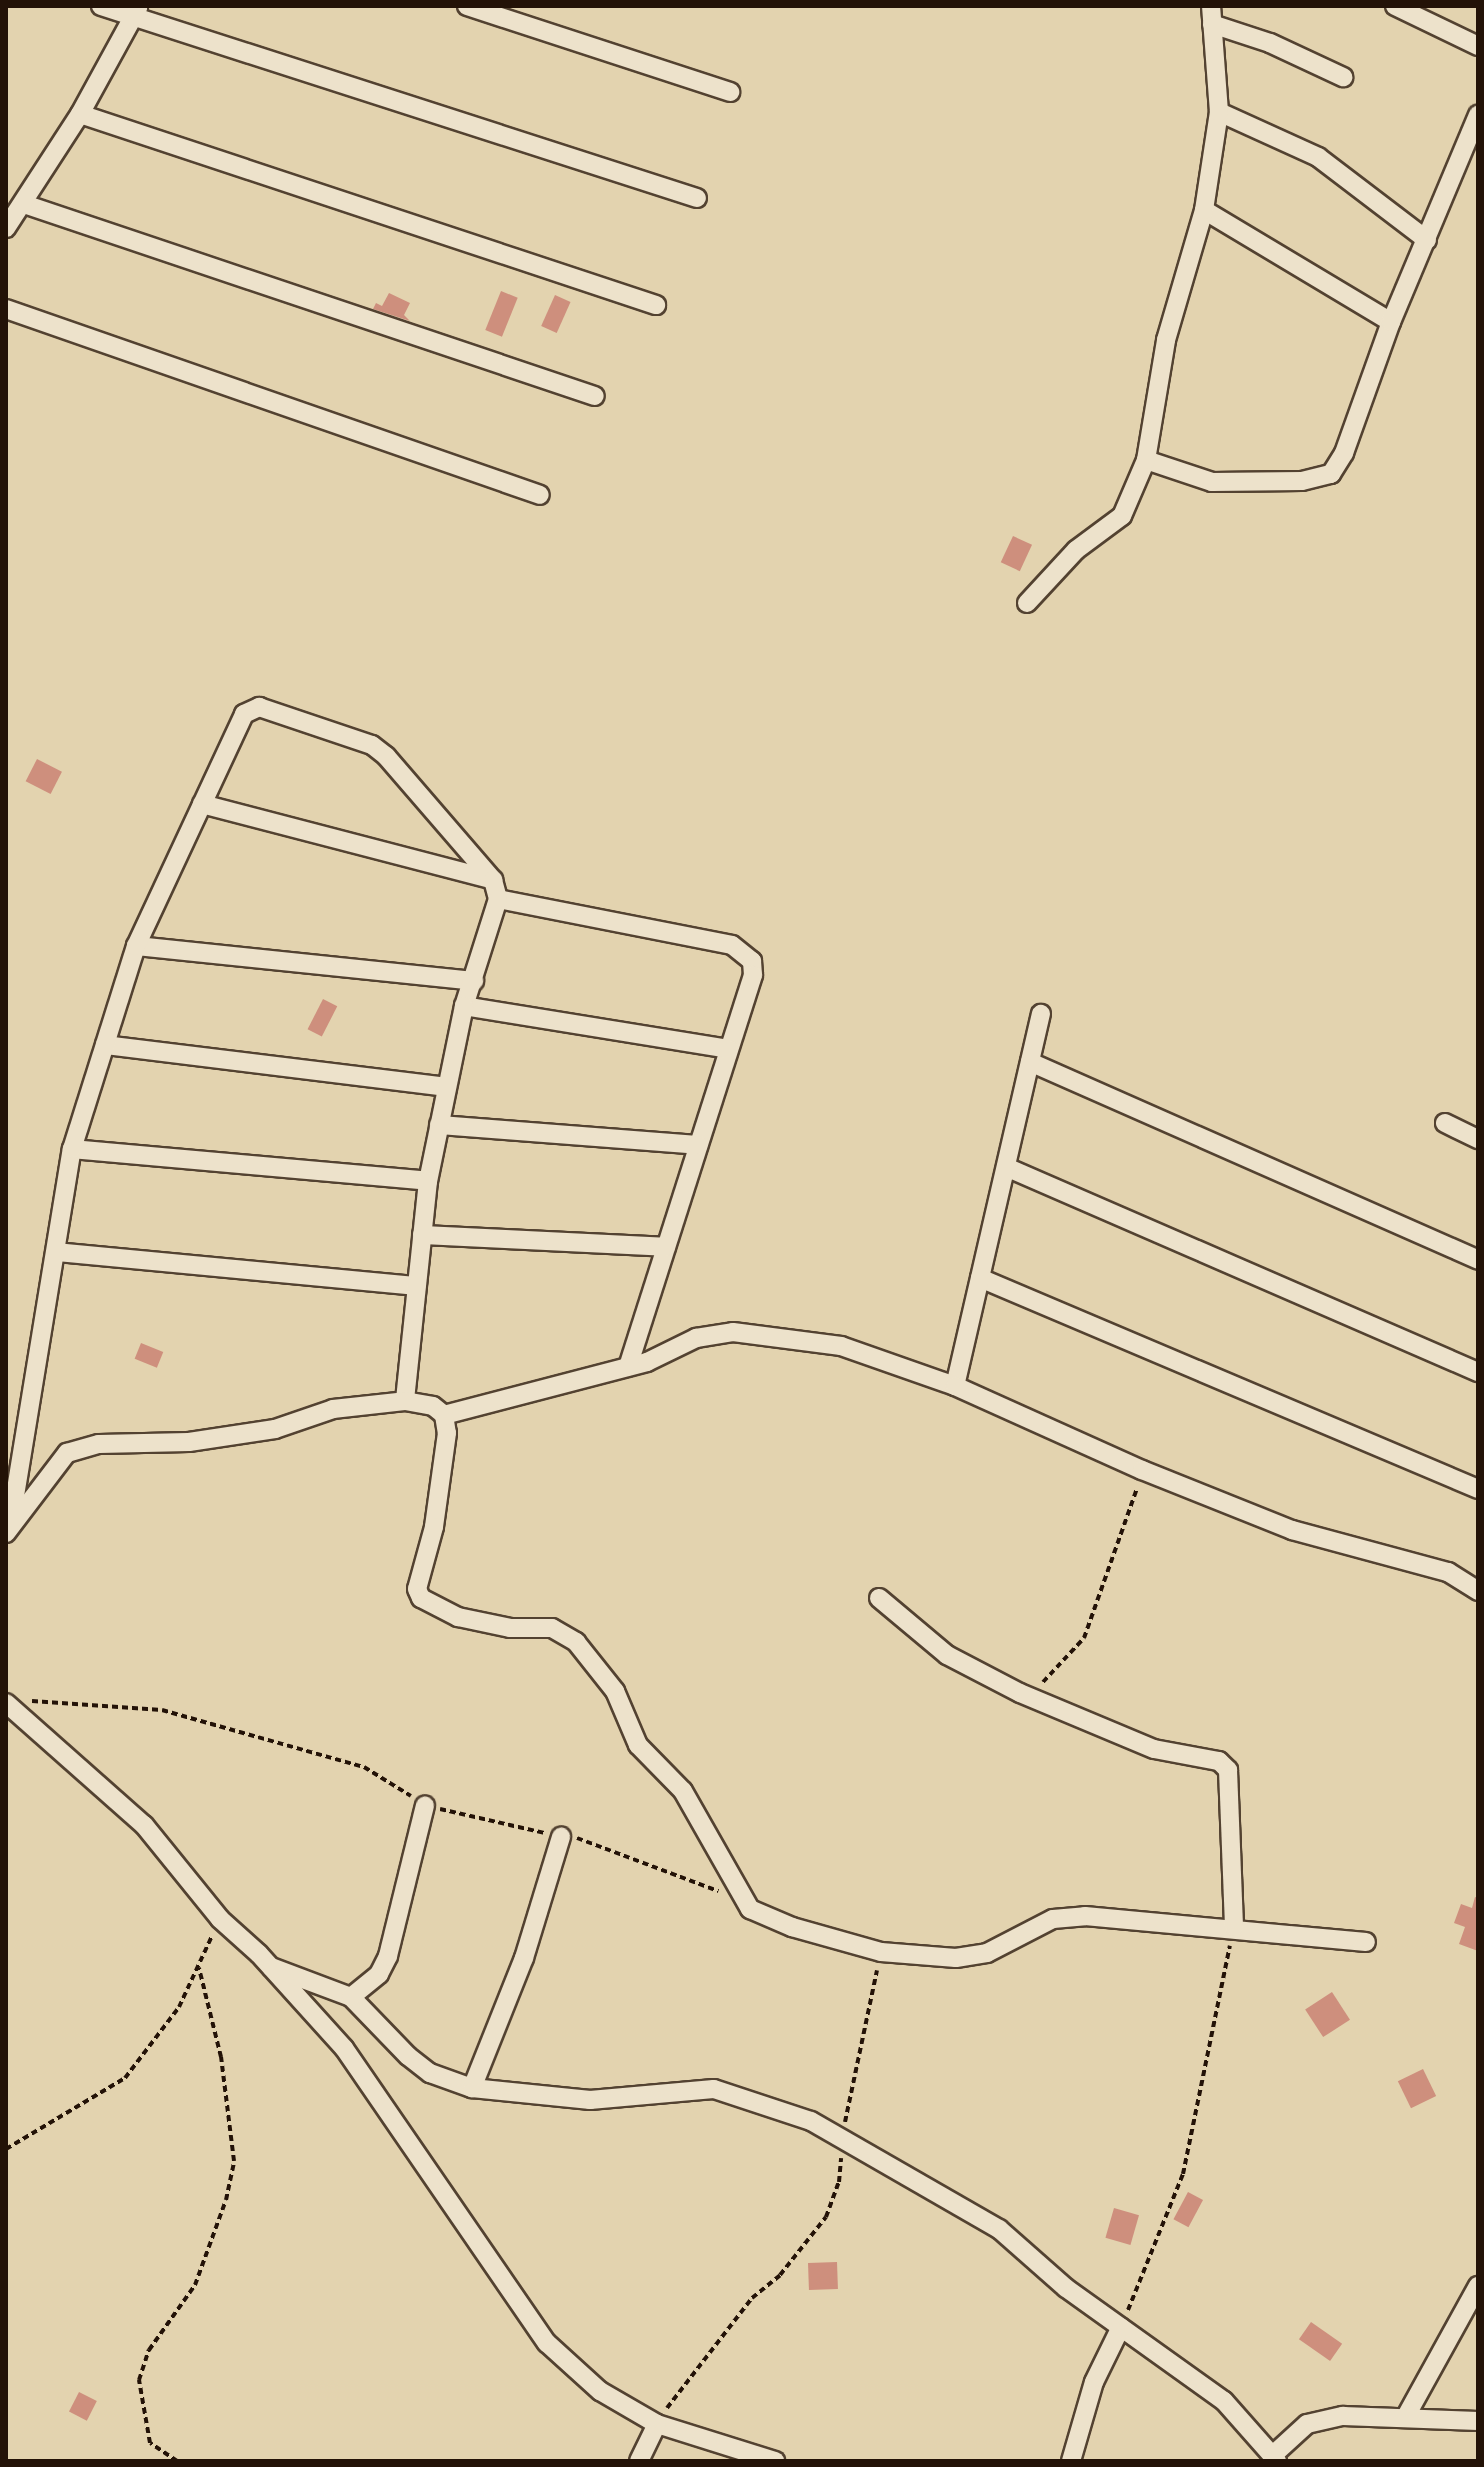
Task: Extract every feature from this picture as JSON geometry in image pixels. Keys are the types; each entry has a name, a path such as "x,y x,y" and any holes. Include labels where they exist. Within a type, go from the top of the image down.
{"street":[{"path":"101,6 136,11 697,198"},
{"path":"467,6 730,92"},
{"path":"1395,6 1478,46"},
{"path":"6,228 80,114 136,11"},
{"path":"1211,15 1343,77"},
{"path":"1027,603 1076,550 1122,516 1146,460 1166,340 1204,210 1219,112 1211,15"},
{"path":"1219,112 1318,157 1427,240"},
{"path":"80,114 656,305"},
{"path":"1146,460 1212,482 1327,477 1344,453 1391,322 1478,115"},
{"path":"24,204 595,396"},
{"path":"1204,210 1391,322"},
{"path":"6,309 540,495"},
{"path":"8,1530 72,1149 136,946 244,714 259,707 372,745 493,880 498,899 464,1006 428,1181 405,1401"},
{"path":"202,804 493,880"},
{"path":"498,899 732,945 744,951 753,975 628,1367"},
{"path":"136,946 474,981"},
{"path":"464,1006 729,1049"},
{"path":"955,1386 1041,1014"},
{"path":"105,1045 446,1087"},
{"path":"1030,1062 1478,1260"},
{"path":"1445,1123 1478,1139"},
{"path":"439,1125 698,1145"},
{"path":"72,1149 428,1181"},
{"path":"1006,1167 1478,1372"},
{"path":"422,1235 666,1247"},
{"path":"56,1252 416,1286"},
{"path":"980,1278 1478,1489"},
{"path":"444,1415 628,1367 696,1338 733,1332 841,1346 955,1386 1142,1470 1292,1530 1448,1572 1478,1591"},
{"path":"8,1530 67,1453 99,1444 189,1442 275,1429 333,1409 405,1401 433,1406 444,1415"},
{"path":"444,1415 441,1483 417,1589 421,1598 458,1617 510,1628 552,1628 576,1642 615,1691 638,1745 683,1791 713,1837 739,1897 766,1917 881,1952 956,1958 987,1953 1053,1919 1085,1916 1234,1927 1366,1942"},
{"path":"879,1598 947,1655 1020,1693 1154,1749 1219,1761 1228,1770 1234,1927"},
{"path":"13,1702 144,1825 220,1919 271,1967 353,2061 411,2152 547,2343 600,2391 657,2424 775,2461"},
{"path":"351,1997 374,1981 388,1956 425,1805"},
{"path":"472,2088 520,1971 561,1837"},
{"path":"271,1967 351,1997 408,2056 430,2073 472,2088 590,2100 714,2089 756,2099 842,2138 999,2229 1121,2327 1224,2401 1275,2458 1307,2424 1343,2416 1478,2421"},
{"path":"1405,2418 1478,2286"},
{"path":"1071,2461 1094,2382 1121,2327"},
{"path":"639,2461 657,2424"},
{"path":"715,2461 723,2443"}],"path":[{"path":"1020,1693 1050,1677 1084,1638 1142,1470"},
{"path":"13,1702 88,1701 162,1710 364,1767 425,1805 561,1837 584,1838 688,1883 739,1897"},
{"path":"6,2149 125,2078 179,2007 220,1919"},
{"path":"1121,2327 1183,2174 1234,1927"},
{"path":"657,2424 720,2337 826,2217 839,2182 852,2070 881,1952"},
{"path":"177,2461 150,2443 139,2380 149,2350 195,2285 226,2200 234,2161 221,2057 199,1968"}],"building":[{"path":"501,291 518,298 502,337 485,330"},
{"path":"389,293 410,303 404,315 410,321 373,309 376,303 382,306"},
{"path":"555,295 571,302 557,333 541,326"},
{"path":"1013,536 1032,545 1020,571 1001,562"},
{"path":"37,759 62,772 51,794 26,781"},
{"path":"323,999 337,1006 322,1037 308,1029"},
{"path":"141,1343 163,1352 157,1368 135,1359"},
{"path":"1475,1897 1478,1898 1478,1951 1459,1944 1465,1927 1454,1923 1461,1904 1472,1908"},
{"path":"1332,1992 1350,2020 1323,2037 1305,2009"},
{"path":"1423,2069 1436,2096 1411,2108 1398,2081"},
{"path":"1188,2192 1203,2200 1188,2227 1173,2219"},
{"path":"1114,2208 1139,2215 1130,2245 1105,2238"},
{"path":"837,2262 838,2289 809,2290 808,2263"},
{"path":"1311,2322 1342,2344 1330,2361 1299,2339"},
{"path":"79,2392 97,2401 87,2421 69,2412"}]}
